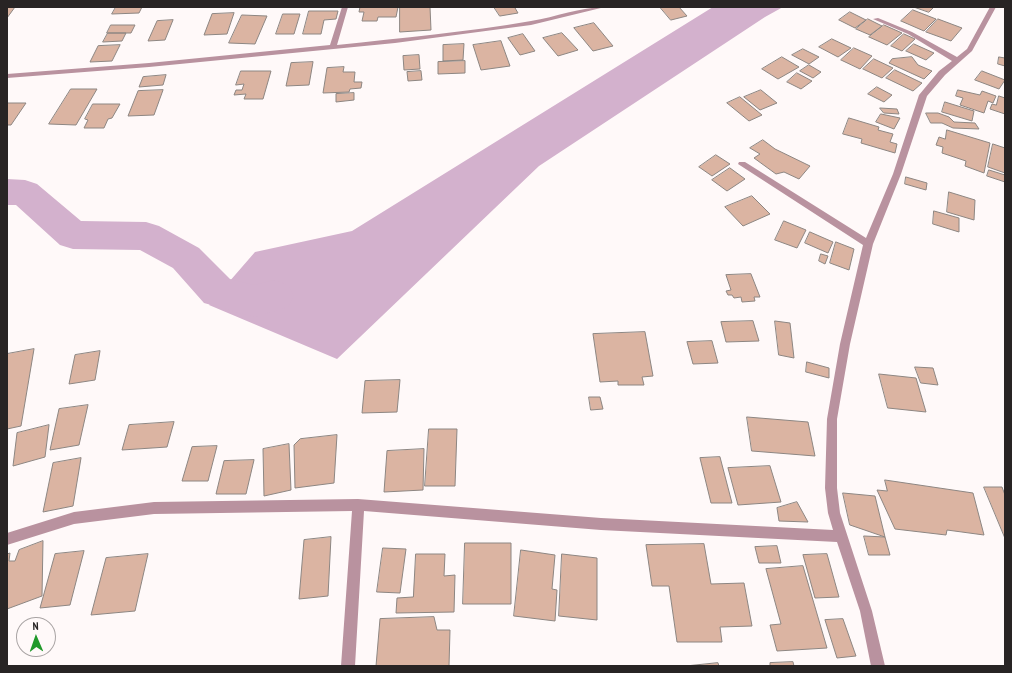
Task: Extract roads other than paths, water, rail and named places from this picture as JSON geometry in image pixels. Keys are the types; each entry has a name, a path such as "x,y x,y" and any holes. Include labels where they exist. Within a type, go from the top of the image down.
{"street":[{"path":"333,48 345,7"},
{"path":"7,76 333,48 531,23 602,7"},
{"path":"878,666 866,612 840,536 834,513 831,488 832,419 845,344 868,244 897,174 924,95 942,73 970,50 993,7"},
{"path":"876,19 910,33 956,60"},
{"path":"742,164 868,244"},
{"path":"7,539 34,529 74,518 154,508 358,505 601,524 840,536"},
{"path":"348,666 358,505"}],"waterway":[{"path":"7,192 25,193 73,235 146,236 186,258 218,292 254,301 274,296"}]}
